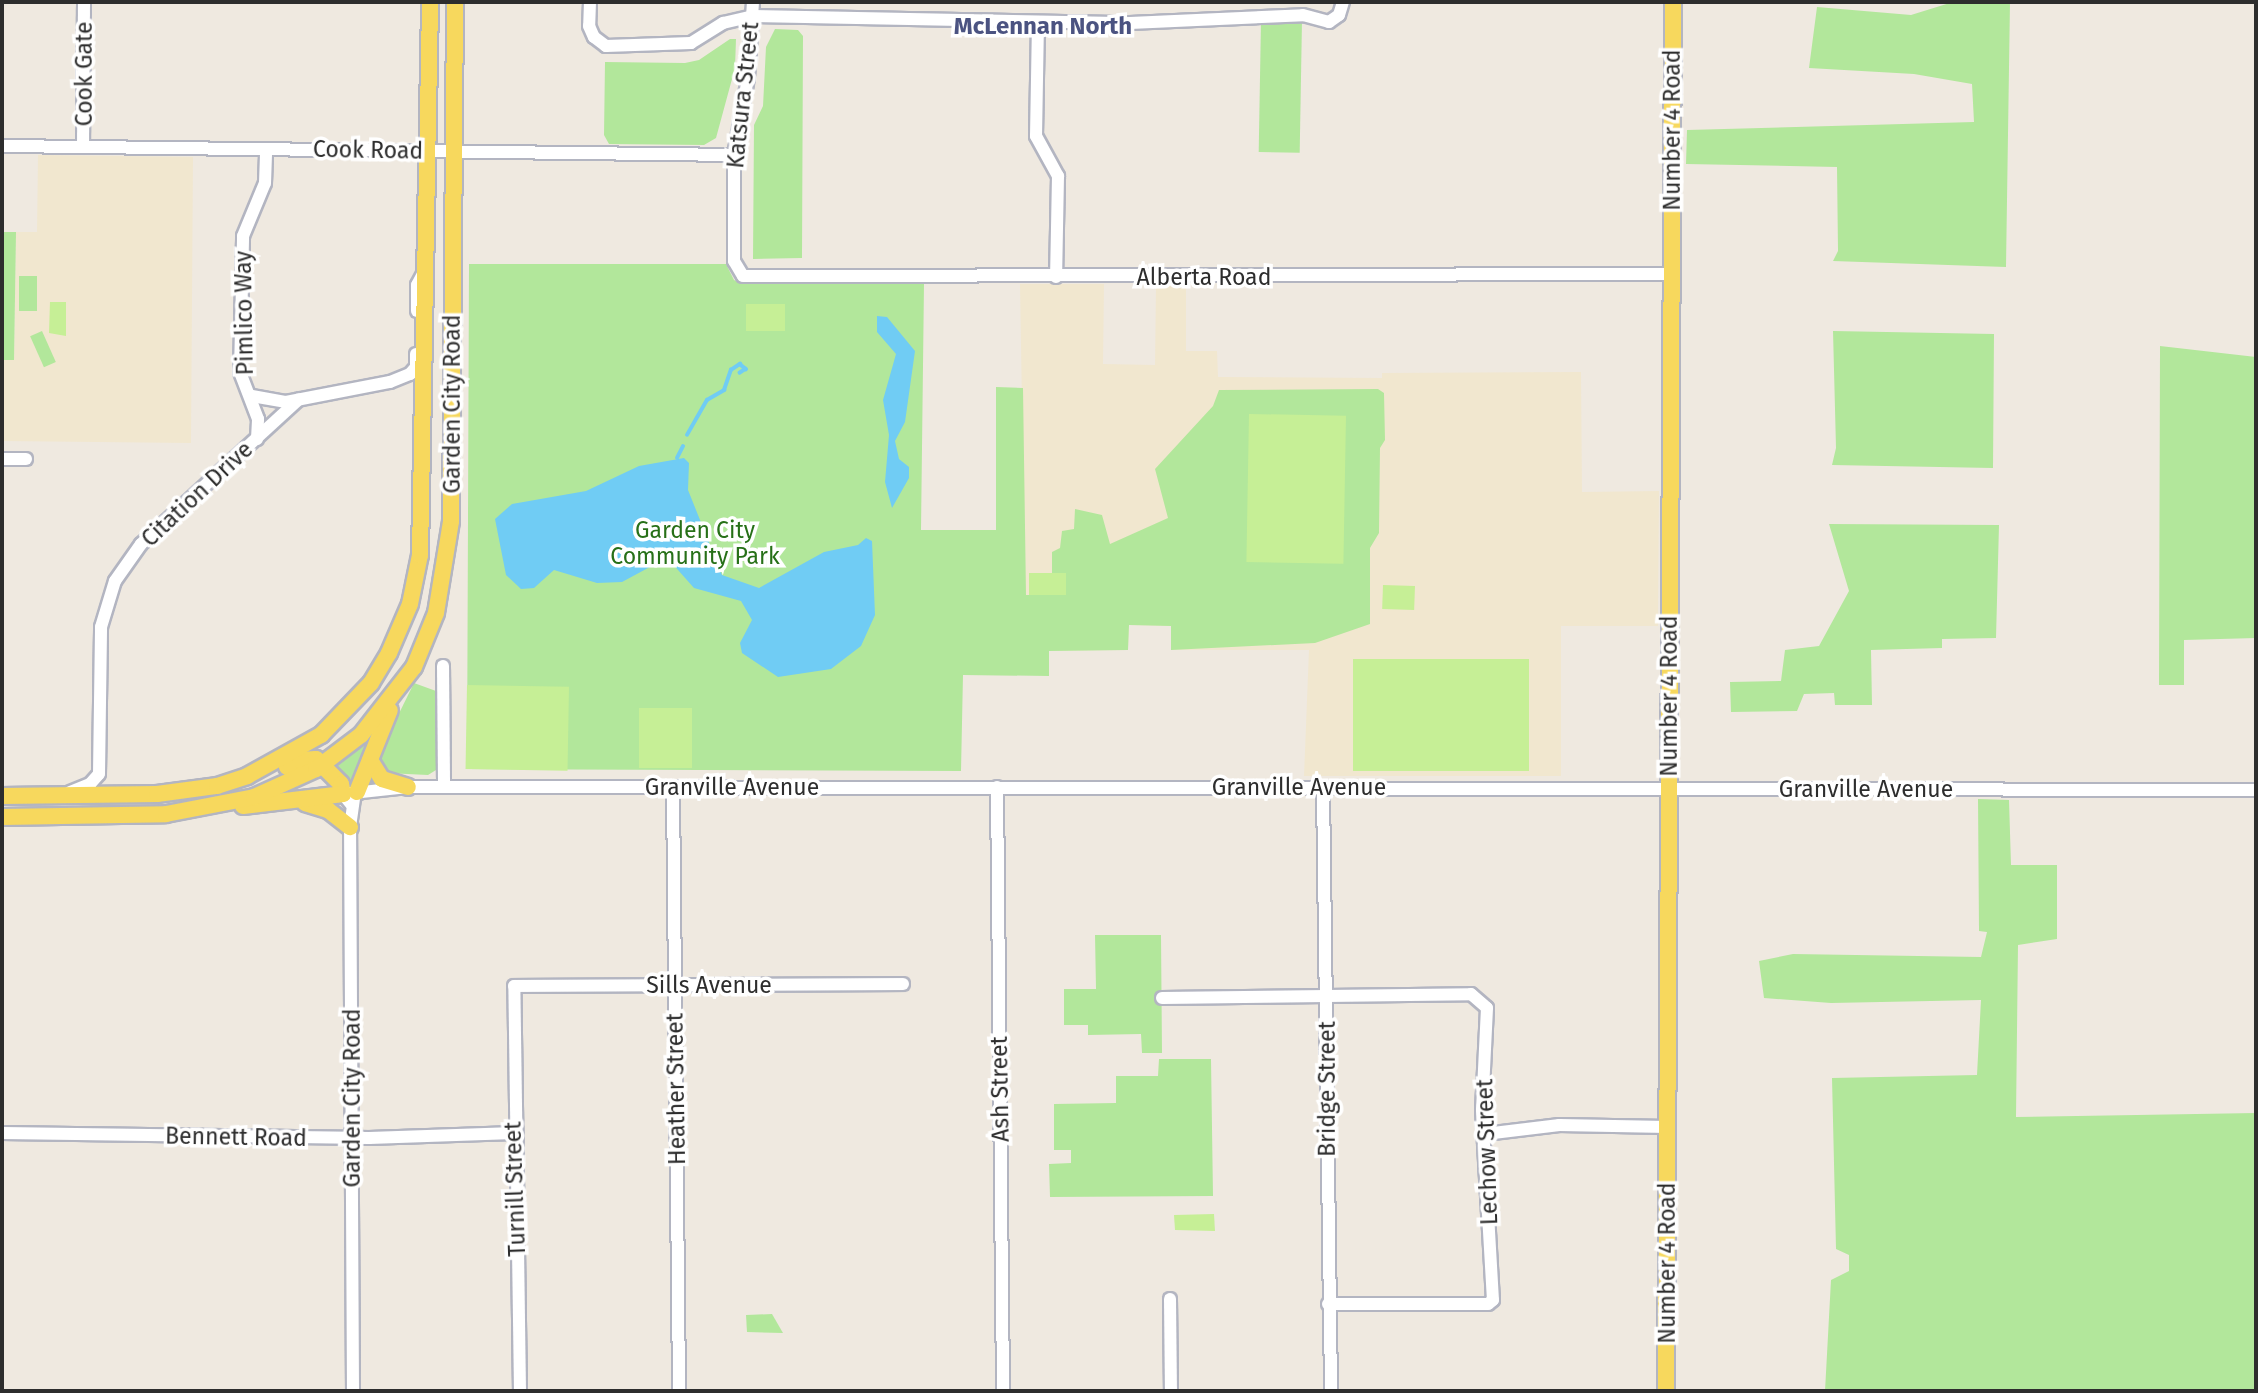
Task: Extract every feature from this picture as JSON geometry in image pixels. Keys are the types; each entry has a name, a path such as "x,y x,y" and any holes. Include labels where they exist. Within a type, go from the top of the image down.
{"main road":[{"name":"Garden City Road","path":"321,735 371,683 401,627 416,578 422,520 430,2"},
{"name":"Garden City Road","path":"319,764 361,735 398,691 429,634 448,550 455,2"},
{"name":"Number 4 Road","path":"1666,1391 1673,2"},
{"path":"351,797 370,760 398,691"},
{"path":"319,764 321,735"},
{"path":"2,796 158,794 217,786 272,765 321,735"},
{"path":"217,786 234,789 300,760 319,764 351,797"},
{"path":"370,760 382,779 408,787"},
{"path":"230,805 319,764"},
{"path":"2,817 166,814 230,805 351,797"},
{"path":"300,802 328,810 350,827"}],"street":[{"name":"Cook Gate","path":"83,147 85,2"},
{"path":"590,2 589,26 594,37 606,46 691,43 723,23 753,16 1038,22 1241,21 1260,15 1303,15 1329,22 1339,15 1343,2"},
{"name":"Katsura Street","path":"737,272 734,155 748,78 753,2"},
{"path":"1038,22 1036,136 1058,176 1056,277"},
{"name":"Cook Road","path":"2,146 734,155"},
{"name":"Pimlico Way","path":"257,439 258,419 252,396 240,372 243,236 265,183 266,149"},
{"path":"299,399 390,382 410,373 416,367 417,285 424,271"},
{"name":"Alberta Road","path":"737,272 750,278 1672,274"},
{"name":"Pimlico Way","path":"252,396 272,402 299,399"},
{"name":"Citation Drive","path":"61,796 90,784 99,774 101,627 116,581 141,544 299,399"},
{"path":"2,459 26,459"},
{"path":"443,666 444,787"},
{"name":"Granville Avenue","path":"351,797 408,787 2256,790"},
{"name":"Heather Street","path":"673,787 679,1391"},
{"name":"Ash Street","path":"997,787 1003,1391"},
{"name":"Bridge Street","path":"1323,787 1331,1391"},
{"name":"Garden City Road","path":"351,797 353,1391"},
{"name":"Sills Avenue","path":"514,986 903,984"},
{"name":"Turnill Street","path":"514,986 513,1133 520,1391"},
{"name":"Lechow Street","path":"1327,996 1471,994 1482,999 1487,1008 1482,1110 1485,1135 1484,1173 1493,1269 1493,1300 1488,1304 1328,1304"},
{"path":"1162,998 1327,996"},
{"path":"1485,1135 1559,1125 1668,1127"},
{"name":"Bennett Road","path":"2,1133 351,1138 513,1133"},
{"path":"1170,1299 1171,1391"}],"shaded area":[{"path":"38,155 193,157 191,443 2,441 2,360 14,360 16,232 37,232"},
{"path":"1020,284 1104,284 1103,364 1155,365 1156,285 1186,284 1186,351 1217,351 1218,377 1382,378 1382,373 1581,372 1582,492 1659,491 1658,626 1561,626 1561,776 1304,776 1309,650 1171,650 1171,626 1129,625 1128,650 1026,651"}],"green space":[{"path":"1953,2 2010,2 2006,267 1833,261 1838,251 1837,167 1686,164 1687,130 1974,122 1972,84 1914,74 1809,68 1817,7 1911,15"},
{"path":"1261,20 1302,21 1300,153 1259,152"},
{"path":"775,29 798,30 803,36 802,258 753,259 754,125 763,106 766,47"},
{"path":"730,39 736,39 735,68 716,138 704,145 609,144 604,135 605,62 685,63 699,60"},
{"path":"2,232 16,232 14,360 2,360"},
{"name":"Garden City Community Park","path":"469,264 726,264 734,280 742,284 924,284 921,530 996,530 996,387 1023,388 1026,595 1065,595 1065,573 1052,573 1052,552 1060,548 1062,531 1074,529 1075,509 1102,515 1110,544 1168,518 1155,469 1213,406 1219,390 1378,389 1384,393 1385,440 1380,448 1379,533 1370,548 1370,624 1315,643 1171,650 1171,626 1129,625 1128,650 1049,651 1049,676 963,675 961,771 467,769"},
{"path":"19,276 37,276 37,311 19,311"},
{"path":"50,302 66,302 66,336 49,333"},
{"path":"746,304 785,304 785,331 746,331"},
{"path":"42,331 56,362 44,367 30,336"},
{"path":"1833,331 1994,334 1993,468 1832,465 1836,448"},
{"path":"2160,346 2256,357 2256,638 2184,640 2184,685 2159,685"},
{"path":"1249,414 1346,416 1343,564 1246,562"},
{"path":"1829,524 1999,525 1996,638 1942,639 1942,648 1871,650 1872,705 1835,705 1834,693 1804,694 1797,711 1731,712 1730,682 1781,681 1785,650 1819,646 1849,591"},
{"path":"1029,573 1066,573 1066,595 1029,595"},
{"path":"1383,585 1415,586 1414,610 1382,609"},
{"path":"1353,659 1529,659 1529,771 1353,771"},
{"path":"414,683 436,691 436,770 428,775 386,773 379,754"},
{"path":"467,685 569,687 568,771 466,769"},
{"path":"639,708 692,708 692,768 639,768"},
{"path":"374,731 354,785 349,784 333,766"},
{"path":"1978,799 2009,800 2011,865 2057,865 2057,939 2018,945 2016,1117 2256,1113 2256,1391 1825,1391 1831,1280 1849,1271 1849,1255 1836,1249 1832,1078 1977,1075 1981,1000 1831,1003 1764,998 1759,961 1793,954 1981,957 1987,932 1979,931"},
{"path":"1095,935 1161,935 1162,1053 1142,1053 1141,1034 1088,1035 1088,1025 1064,1025 1064,989 1096,989"},
{"path":"1159,1059 1211,1059 1213,1196 1050,1197 1049,1164 1071,1163 1071,1150 1054,1150 1054,1104 1116,1103 1116,1076 1158,1076"},
{"path":"1214,1214 1215,1231 1175,1230 1174,1215"},
{"path":"772,1314 783,1333 747,1332 746,1315"}],"water":[{"path":"877,316 887,317 915,351 905,422 895,441 899,459 909,467 909,478 892,508 885,482 889,435 883,400 896,354 877,332"},
{"path":"684,458 689,463 688,490 722,575 759,588 824,552 858,545 866,538 872,541 875,615 861,646 831,669 778,677 742,653 740,643 752,620 741,601 694,588 670,561 661,561 622,582 597,583 554,570 534,588 521,589 506,575 495,519 512,504 586,491 639,466"}],"waterway":[{"path":"687,435 707,400 724,390 731,370 740,364 746,369 740,373"},
{"path":"677,458 683,446"}],"district":[{"name":"McLennan North","path":"1043,27"}]}
